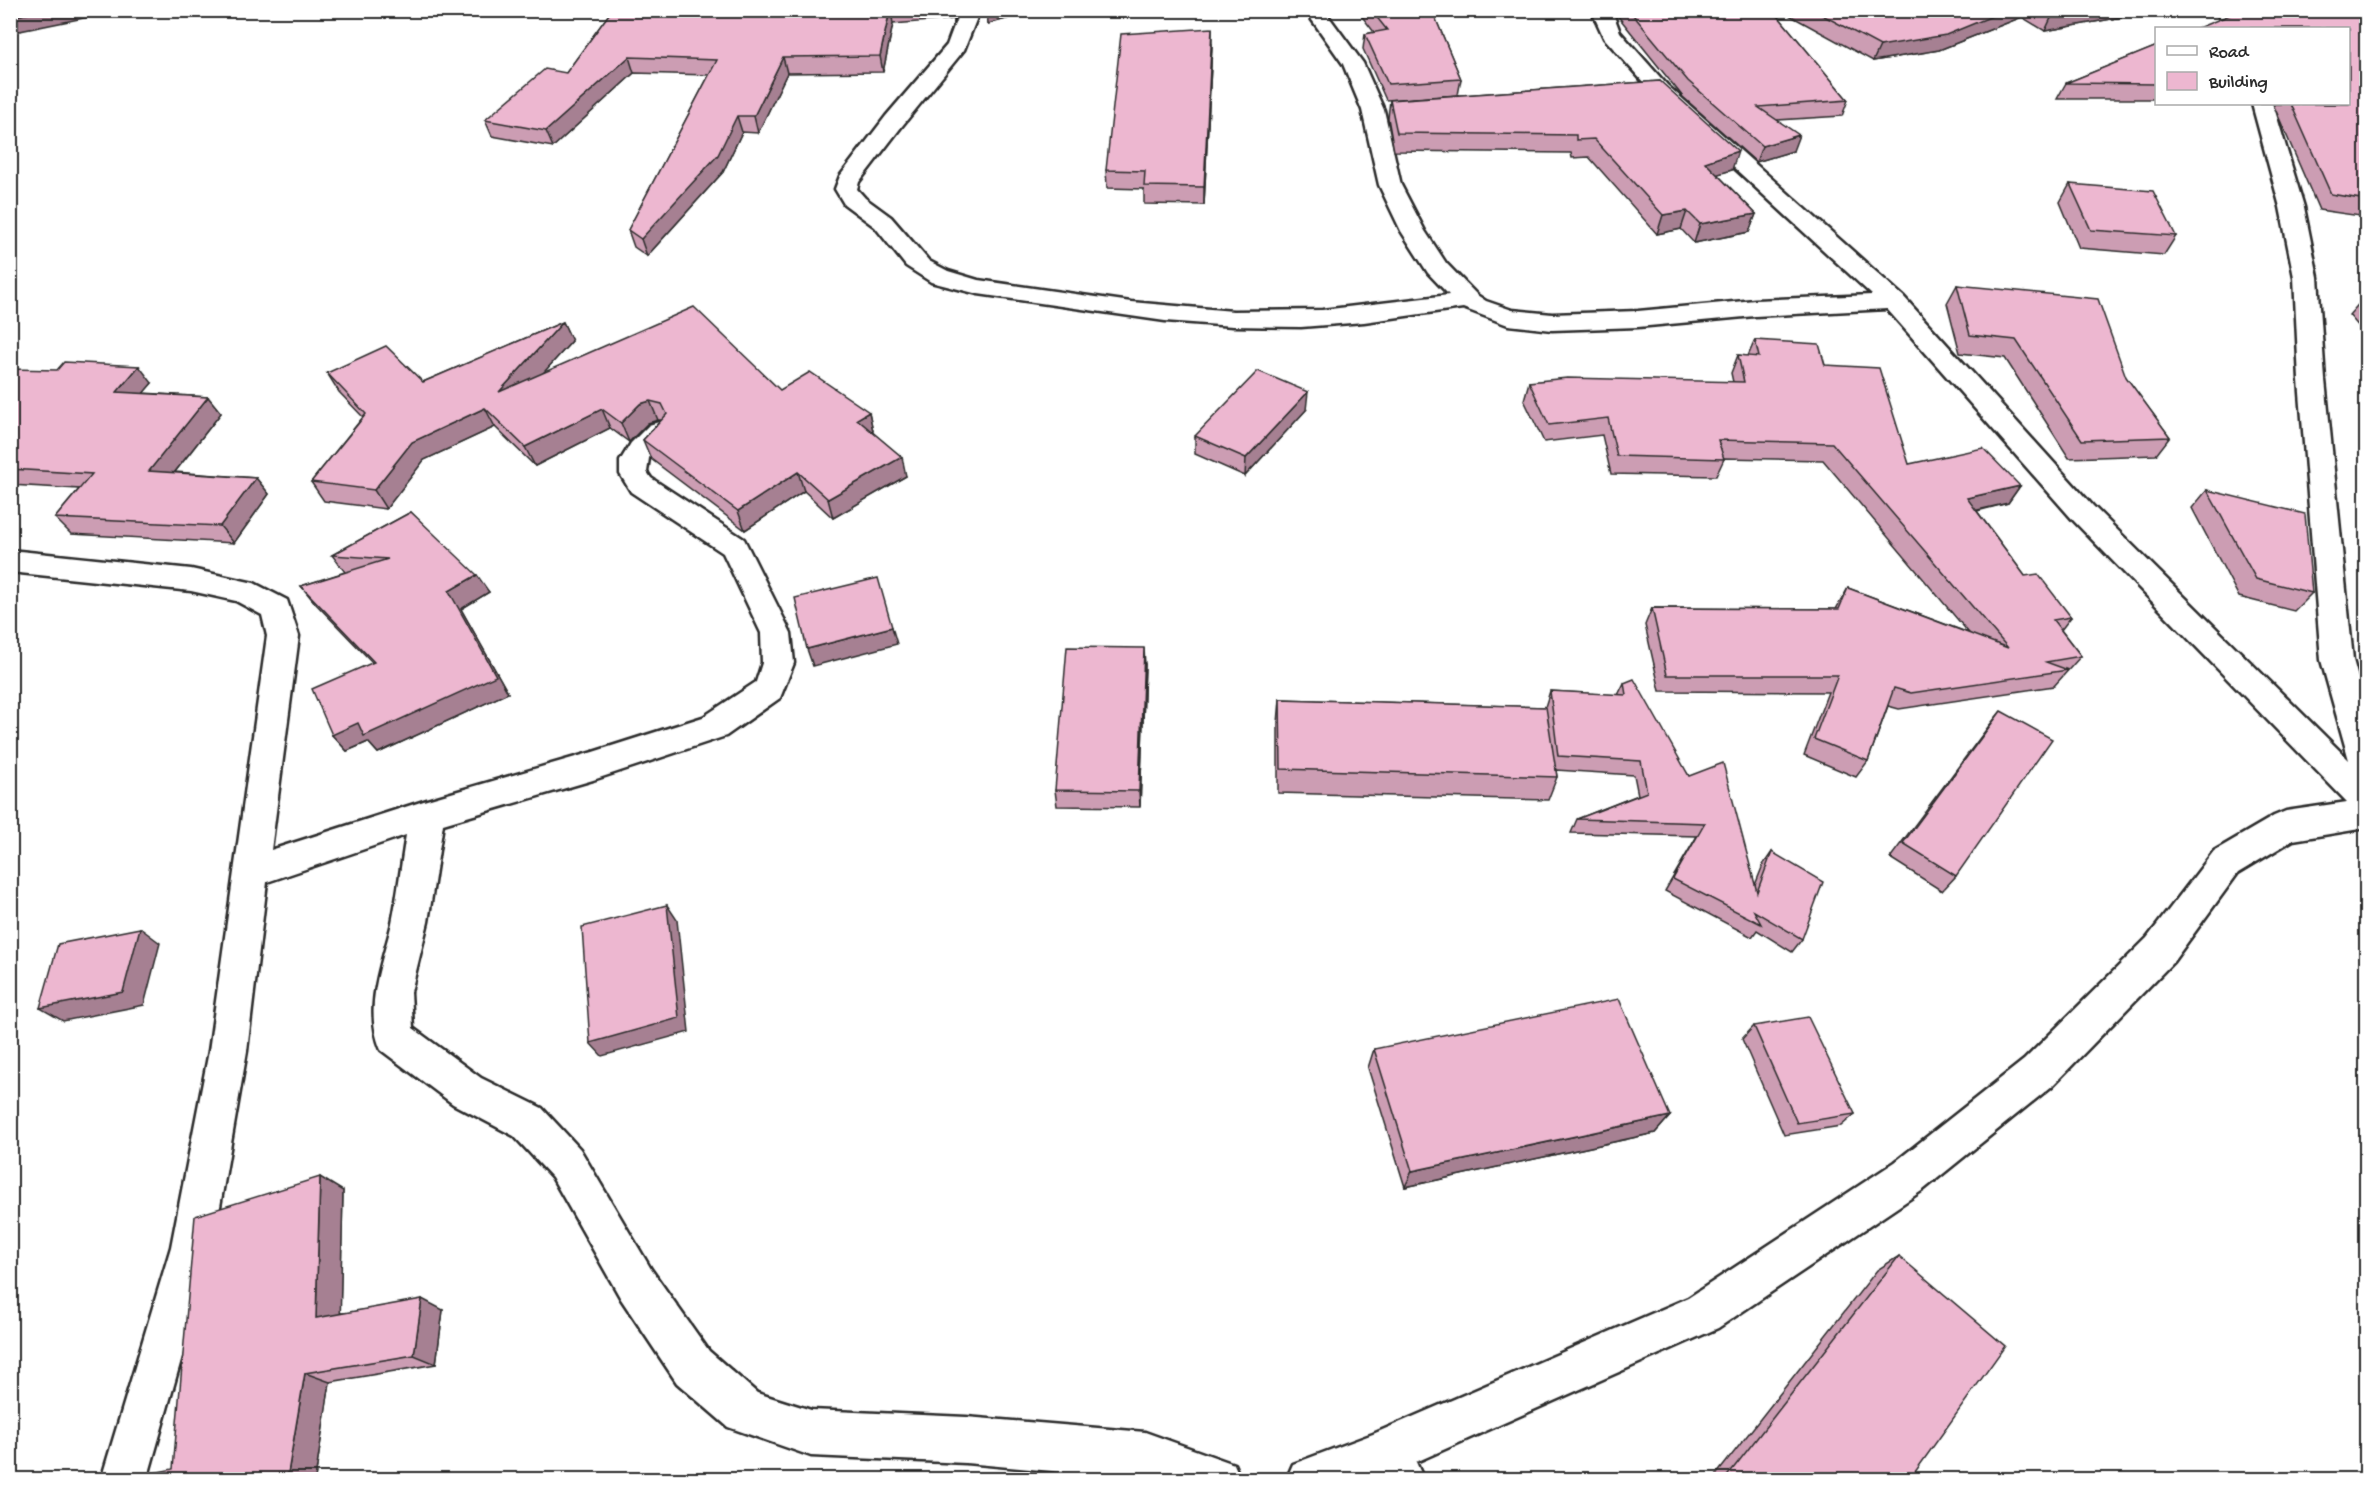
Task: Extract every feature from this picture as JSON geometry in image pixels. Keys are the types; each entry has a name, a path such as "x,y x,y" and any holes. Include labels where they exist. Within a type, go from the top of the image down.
{"street":[{"path":"970,10 957,46 884,134 848,181 846,189 849,197 872,212 886,225 910,258 926,270 944,279 1047,297 1192,315 1249,319 1347,316 1468,300"},
{"path":"1314,10 1353,63 1373,110 1390,185 1413,231 1437,268 1468,300 1491,312 1508,318 1552,322 1638,319 1755,308 1894,300"},
{"path":"1607,10 1604,16 1611,34 1648,90 1894,300 2084,513 2367,799"},
{"path":"2226,10 2234,27"},
{"path":"2263,105 2292,207 2306,277 2312,380 2337,660 2367,761"},
{"path":"1373,110 1397,108"},
{"path":"251,872 427,814 592,766 714,727 746,707 769,688 778,663 776,633 734,546 641,484 632,471 637,455 659,431"},
{"path":"10,561 191,580 243,591 276,608 283,636 228,1052 192,1247 124,1479"},
{"path":"427,814 410,922 392,992 394,1037 467,1091 528,1122 566,1163 636,1284 693,1367 744,1411 811,1433 966,1440 1145,1455 1218,1479"},
{"path":"1309,1479 1389,1468 1703,1313 1909,1176 2038,1073 2160,950 2226,862 2286,826 2367,814"}],"building":[{"path":"10,10 45,10 10,17"},
{"path":"612,10 890,10 880,56 783,57 754,116 737,116 718,155 641,239 628,230 717,60 629,57 546,131 485,120 545,69 566,73"},
{"path":"1371,10 1432,10 1461,79 1388,84 1365,34 1387,30"},
{"path":"1629,10 1773,10 1848,100 1758,107 1799,135 1762,146 1688,81"},
{"path":"1813,10 2007,10 1946,35 1880,46"},
{"path":"2043,10 2084,10 2052,16"},
{"path":"2254,10 2367,10 2367,200 2331,194 2291,105 2350,105 2350,27 2200,27 2232,14 2255,15"},
{"path":"1212,28 1204,187 1144,186 1145,171 1106,170 1121,34"},
{"path":"2155,47 2155,84 2066,83"},
{"path":"1660,81 1738,151 1705,162 1756,214 1700,224 1687,211 1663,215 1594,139 1576,140 1576,135 1397,133 1390,100"},
{"path":"2070,184 2153,191 2176,236 2091,230"},
{"path":"1957,285 2098,299 2126,377 2170,437 2082,440 2016,340 1970,335"},
{"path":"694,307 780,390 810,372 869,412 857,419 902,457 828,499 798,472 738,511 643,440 667,414 662,404 650,401 640,404 621,423 602,409 525,447 485,408 412,442 374,490 311,482 366,414 327,373 386,346 423,382 563,322 499,392"},
{"path":"1755,340 1819,344 1825,365 1879,368 1909,464 1983,448 2020,486 1967,498 2025,576 2038,574 2071,617 2053,620 2081,656 2046,662 2068,670 1911,693 1894,688 1868,761 1814,739 1838,675 1667,675 1652,608 1839,609 1848,588 2008,648 1832,443 1718,440 1724,459 1617,456 1608,418 1549,425 1529,382 1567,378 1744,382 1738,355 1759,357"},
{"path":"64,362 139,366 117,392 208,397 149,471 256,478 220,526 55,518 92,474 10,469 10,369 57,370"},
{"path":"1258,371 1308,392 1246,458 1195,436"},
{"path":"2207,490 2305,514 2312,593 2256,579"},
{"path":"411,512 477,575 449,591 496,676 364,736 358,723 332,735 312,689 374,662 301,586 388,559 332,555"},
{"path":"878,578 892,627 807,649 795,598"},
{"path":"1067,647 1144,648 1139,791 1055,790"},
{"path":"1634,679 1689,776 1723,763 1757,892 1772,852 1823,882 1802,939 1754,911 1761,924 1673,879 1705,823 1577,819 1647,792 1641,761 1558,756 1550,691 1626,695 1624,683"},
{"path":"1280,699 1546,707 1557,777 1281,769"},
{"path":"2001,711 2052,739 1956,876 1903,843"},
{"path":"667,905 679,1018 590,1043 582,927"},
{"path":"140,928 123,992 40,1008 58,944"},
{"path":"1619,999 1670,1116 1412,1171 1374,1049"},
{"path":"1808,1017 1855,1114 1797,1123 1754,1026"},
{"path":"320,1177 316,1318 422,1299 414,1355 305,1373 287,1479 148,1479 149,1474 173,1469 195,1216"},
{"path":"1899,1256 2005,1346 1910,1479 1725,1479"},
{"path":"410,1475 410,1479 391,1479"}]}
